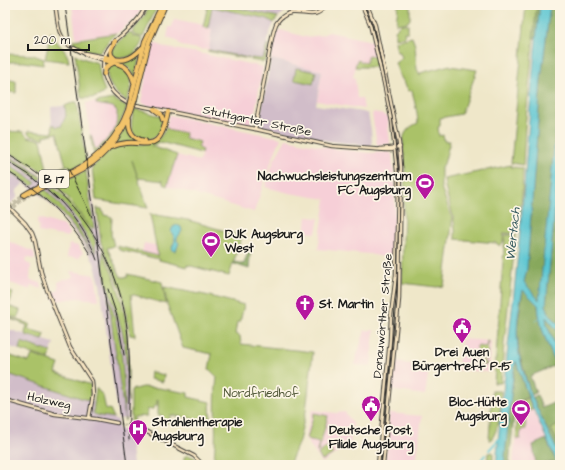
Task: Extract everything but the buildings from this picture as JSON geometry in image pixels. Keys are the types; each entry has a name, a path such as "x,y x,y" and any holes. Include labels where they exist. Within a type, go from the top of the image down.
{"highway":[{"name":"B 17","path":"133,98 134,84 144,46 152,23 162,5"},
{"name":"B 17","path":"33,192 86,165 109,148 123,129 130,111 148,42 165,5"},
{"path":"114,61 110,54 115,41"},
{"path":"104,74 106,67 114,61 125,60 132,57 144,46"},
{"path":"104,59 122,64 127,68 131,73 134,84"},
{"path":"154,109 160,114 163,120"},
{"path":"130,111 130,130 133,136 140,140 148,141 156,137 161,130 166,111"},
{"name":"B 17","path":"24,195 46,182 86,165 99,154 112,139 130,111"},
{"path":"109,148 124,142 147,144 155,141 162,133 166,111"}],"main road":[{"path":"55,5 59,32 64,41 70,46"},
{"path":"127,103 111,91 104,74 104,59 107,51 115,41 137,22 146,5"},
{"path":"255,129 269,54 277,23 281,17 288,13 296,12 318,14 324,9 325,5"},
{"name":"Donauwörther Straße","path":"362,5 370,22 391,117 397,164 398,192 396,275 391,314 390,342 378,465"},
{"name":"Donauwörther Straße","path":"367,5 378,36 400,148 401,166 398,299 383,465"},
{"path":"74,48 81,52 104,59"},
{"name":"Stuttgarter Straße","path":"136,105 332,146 375,150 400,148"},
{"path":"5,203 32,232 36,241 41,272 47,290 70,347 92,381 93,394 89,418"},
{"name":"Holzweg","path":"5,400 55,414 117,423"},
{"path":"130,426 142,430 194,456 203,465"}],"shaded area":[{"path":"72,5 143,5 135,19 117,33 76,38"},
{"path":"231,5 322,5 314,12 292,9 286,11 278,17 268,37 264,57 260,60 209,50 212,29 208,28 212,7 230,11"},
{"path":"174,19 204,25 204,27 212,29 209,50 181,46 177,41 167,38 169,27 172,27"},
{"path":"280,30 306,37 322,35 329,32 372,41 375,56 368,55 366,63 357,61 353,77 355,78 357,98 362,98 364,109 317,101 322,71 271,59 277,32"},
{"path":"152,42 167,48 199,53 263,67 253,123 249,124 149,106 141,103"},
{"path":"271,59 322,71 316,105 368,114 371,129 371,146 329,141 262,127 259,124"},
{"path":"113,99 126,106 126,109 113,135 98,150 95,149 90,135 86,103"},
{"path":"65,106 66,116 62,126 55,127 55,125 52,125 51,107"},
{"path":"374,112 389,117 389,144 377,145 372,114"},
{"path":"169,115 281,138 254,212 167,186 177,155 200,161 202,150 198,147 200,141 184,138 185,133 171,131 166,127"},
{"path":"286,139 329,148 370,153 389,152 392,154 395,187 394,259 369,254 318,249 326,199 289,193 265,187 274,160"},
{"path":"5,151 29,166 56,187 90,229 94,229 95,231 88,171 101,248 117,284 126,324 129,353 128,418 118,419 100,284 94,262 82,242 62,216 46,200 24,183 17,190 17,198 9,205 5,201"},
{"path":"307,217 319,218 316,233 305,232"},
{"path":"39,218 64,226 69,233 68,237 38,232 39,226 37,223"},
{"path":"5,240 34,252 35,260 27,257 25,262 31,265 30,280 41,283 42,289 31,285 30,290 5,281"},
{"path":"144,243 155,245 158,256 142,253"},
{"path":"69,244 78,246 83,253 79,258 67,257"},
{"path":"71,271 95,275 99,300 77,298 55,301 51,293 59,290 58,282 73,277"},
{"path":"7,329 54,343 51,352 21,343 19,350 5,345 5,334"},
{"path":"365,330 374,330 371,366 354,365"},
{"path":"462,339 491,341 489,372 457,370"},
{"path":"393,362 428,366 429,369 425,395 391,390"},
{"path":"5,373 95,402 93,413 118,420 119,430 129,429 133,465 5,465"},
{"path":"312,410 336,413 345,412 353,424 350,435 351,443 322,463 305,438"},
{"path":"533,410 546,439 534,445 536,465 513,465 518,413"},
{"path":"389,413 422,416 416,465 385,465"}],"green space":[{"path":"149,5 158,5 143,37 137,36 132,32 144,17"},
{"path":"208,5 224,5 278,17 274,23 268,19 212,7 208,28 203,27"},
{"path":"398,5 410,5 410,19 408,22 396,24"},
{"path":"526,5 537,5 525,128 523,165 511,163"},
{"path":"537,5 540,5 536,38 533,38"},
{"path":"550,5 560,5 560,87 540,297 538,300 524,282 527,269 541,80"},
{"path":"401,24 408,24 408,32 404,32 405,37 395,38 395,30"},
{"path":"51,32 55,40 64,50 69,62 45,59"},
{"path":"130,32 134,36 143,39 139,48 128,57 118,58 113,56 111,51 115,45"},
{"path":"116,33 99,52 74,46 73,40"},
{"name":"Nachwuchsleistungszentrum FC Augsburg","path":"412,37 415,45 417,69 420,75 420,73 450,65 477,70 461,114 440,118 440,126 438,127 439,136 443,135 444,141 450,141 444,164 441,166 441,187 452,218 452,224 444,286 437,287 402,283 405,165 403,140 407,131 418,123 412,90 409,91 399,74 395,63 402,58 400,52 397,52 395,41"},
{"path":"267,44 269,45 265,61 262,62 251,60 251,58 262,59"},
{"path":"141,50 135,77 131,70 126,66 113,60 124,61"},
{"path":"209,50 249,58 249,59 207,51"},
{"path":"5,54 33,55 44,59 43,65 24,62 5,62"},
{"path":"75,54 98,63 101,81 105,91 103,94 94,98 81,98"},
{"path":"368,55 375,56 378,67 355,67 357,60 366,63"},
{"path":"117,64 123,67 130,75 131,84 127,101 112,88 108,79 107,69 110,65"},
{"path":"296,68 316,72 313,84 294,80"},
{"path":"5,79 16,81 16,93 5,91"},
{"path":"113,99 126,106 126,109 113,134 94,154 90,135 95,149 98,149 114,131 118,117 117,111 113,107 96,104 96,102"},
{"path":"77,102 86,162 70,170 69,165 66,166 57,133 44,136 44,139 31,136 28,131 53,133 52,125 55,125 56,127 62,126 66,116 65,106"},
{"path":"135,109 161,116 161,126 158,134 145,140 138,138 133,132 132,123"},
{"path":"128,124 129,129 135,138 143,142 127,142 114,145"},
{"path":"166,127 171,131 185,133 185,138 200,142 198,147 202,150 201,153 160,142 151,146 177,155 167,186 163,184 163,181 138,178 148,208 96,200 92,168 113,148 122,144 144,144 153,142 161,137"},
{"path":"5,131 23,132 28,137 41,140 48,174 5,151"},
{"path":"5,154 42,178 39,180 22,167 5,157"},
{"path":"560,157 560,261 557,293 560,293 560,326 549,313 546,305"},
{"path":"5,162 36,183 32,186 5,168"},
{"path":"511,165 511,167 523,168 522,195 517,234 504,233 503,242 500,246 496,243 455,239 453,216 444,179"},
{"path":"64,166 66,167 67,171 54,176 57,170"},
{"path":"86,171 94,228 91,228 68,198 54,184"},
{"path":"55,188 78,212 89,227 95,240 95,253 87,236 76,219 50,190"},
{"path":"45,189 71,219 82,235 91,253 68,220 39,192"},
{"path":"97,208 102,209 104,215 112,217 111,234 114,246 107,248 121,277 128,277 127,274 162,282 166,304 131,294 135,336 130,335 121,289 101,243"},
{"path":"150,214 188,220 242,236 229,276 119,250 117,246 158,256"},
{"path":"505,235 516,235 501,383 494,383"},
{"path":"251,243 249,269 234,264 234,262 244,264"},
{"path":"103,252 113,275 125,316 128,345 128,402 123,335 104,273"},
{"name":"Nordfriedhof","path":"164,287 244,305 240,322 237,322 235,334 240,336 241,344 313,352 306,411 299,441 289,465 213,465 217,377 209,369 212,354 183,348 167,304"},
{"path":"523,290 538,305 543,332 560,374 560,382 554,366 530,376 536,393 531,395 519,353 517,328"},
{"path":"6,291 13,293 9,305 5,303"},
{"path":"108,296 120,342 125,421"},
{"path":"5,305 20,310 18,318 5,315"},
{"path":"5,316 30,324 28,329 45,334 43,340 26,335 27,325"},
{"path":"545,316 560,334 560,358 547,325"},
{"path":"487,341 487,360 486,358 481,359 484,360 484,363 487,363 487,365 475,365 476,359 480,358 476,357 477,346 486,347"},
{"path":"21,342 51,352 49,359 19,350"},
{"path":"5,354 29,362 32,355 59,364 56,373 91,385 90,401 5,373"},
{"path":"516,360 528,397 517,402 515,406 509,465 504,465 509,408"},
{"path":"151,372 164,375 163,382 150,379"},
{"path":"142,387 159,388 188,393 188,397 210,402 211,424 195,419 170,415 170,423 162,423 162,415 158,415 158,399 157,406 154,406 153,409 147,410 147,416 134,417 133,423 131,422 131,390"},
{"path":"96,388 103,396 106,410 110,409 114,418 100,416 93,413"},
{"path":"492,391 501,391 498,424 494,436 490,441 489,440"},
{"path":"537,395 542,408 560,400 560,424 551,429 560,448 560,456 532,398"},
{"path":"528,398 533,410 515,413 518,403"},
{"path":"314,413 328,416 318,452 319,442 307,439"},
{"name":"Bloc-Hütte Augsburg","path":"525,415 526,429 521,430 520,439 516,439 517,422 519,421 518,416"},
{"path":"560,424 560,448 551,428"},
{"path":"546,439 558,465 554,462 536,465 533,445"},
{"path":"328,447 333,454 322,461 318,454 323,449"},
{"path":"493,452 493,465 487,465 488,453"},
{"path":"188,455 195,458 201,465 187,465 184,461 184,457"}],"water":[{"path":"540,5 550,5 541,80 527,269 524,282 539,300 560,87 560,157 546,305 549,313 560,326 560,334 546,317 547,325 560,358 560,374 543,332 538,305 523,290 518,313 517,338 519,354 526,380 536,406 560,456 560,465 558,465 529,399 516,361 513,375 504,465 496,465 519,243"},
{"path":"177,225 181,227 182,231 177,238 179,243 176,251 174,251 172,246 175,239 171,231 173,227"}],"waterway":[{"path":"535,322 539,318"},
{"path":"489,450 499,439"},
{"path":"477,465 485,455"}],"tunnel":[{"path":"5,216 20,201 33,192"},
{"path":"5,211 24,195"},
{"path":"117,423 130,426"}],"tram line":[{"path":"364,5 376,39 392,116 398,167 399,193 397,287 381,465"}],"railway":[{"path":"65,5 127,465"},
{"path":"5,153 30,168 53,186 73,207 90,229 104,253 115,279 123,307 128,336 129,440"},
{"path":"5,160 28,174 57,199"},
{"path":"68,168 92,217"},
{"path":"5,170 18,178 53,206 73,229 90,254"},
{"path":"53,194 79,224 89,241 97,260"},
{"path":"108,289 117,316 124,355"}],"place":[{"name":"Nachwuchsleistungszentrum FC Augsburg","path":"425,200"},
{"name":"DJK Augsburg West","path":"211,258"},
{"name":"St. Martin","path":"305,321"},
{"name":"Drei Auen Bürgertreff P-15","path":"462,344"},
{"name":"Deutsche Post, Filiale Augsburg","path":"371,422"},
{"name":"Bloc-Hütte Augsburg","path":"521,426"},
{"name":"Strahlentherapie Augsburg","path":"138,446"}],"water label":[{"name":"Wertach","path":"513,234"}]}
